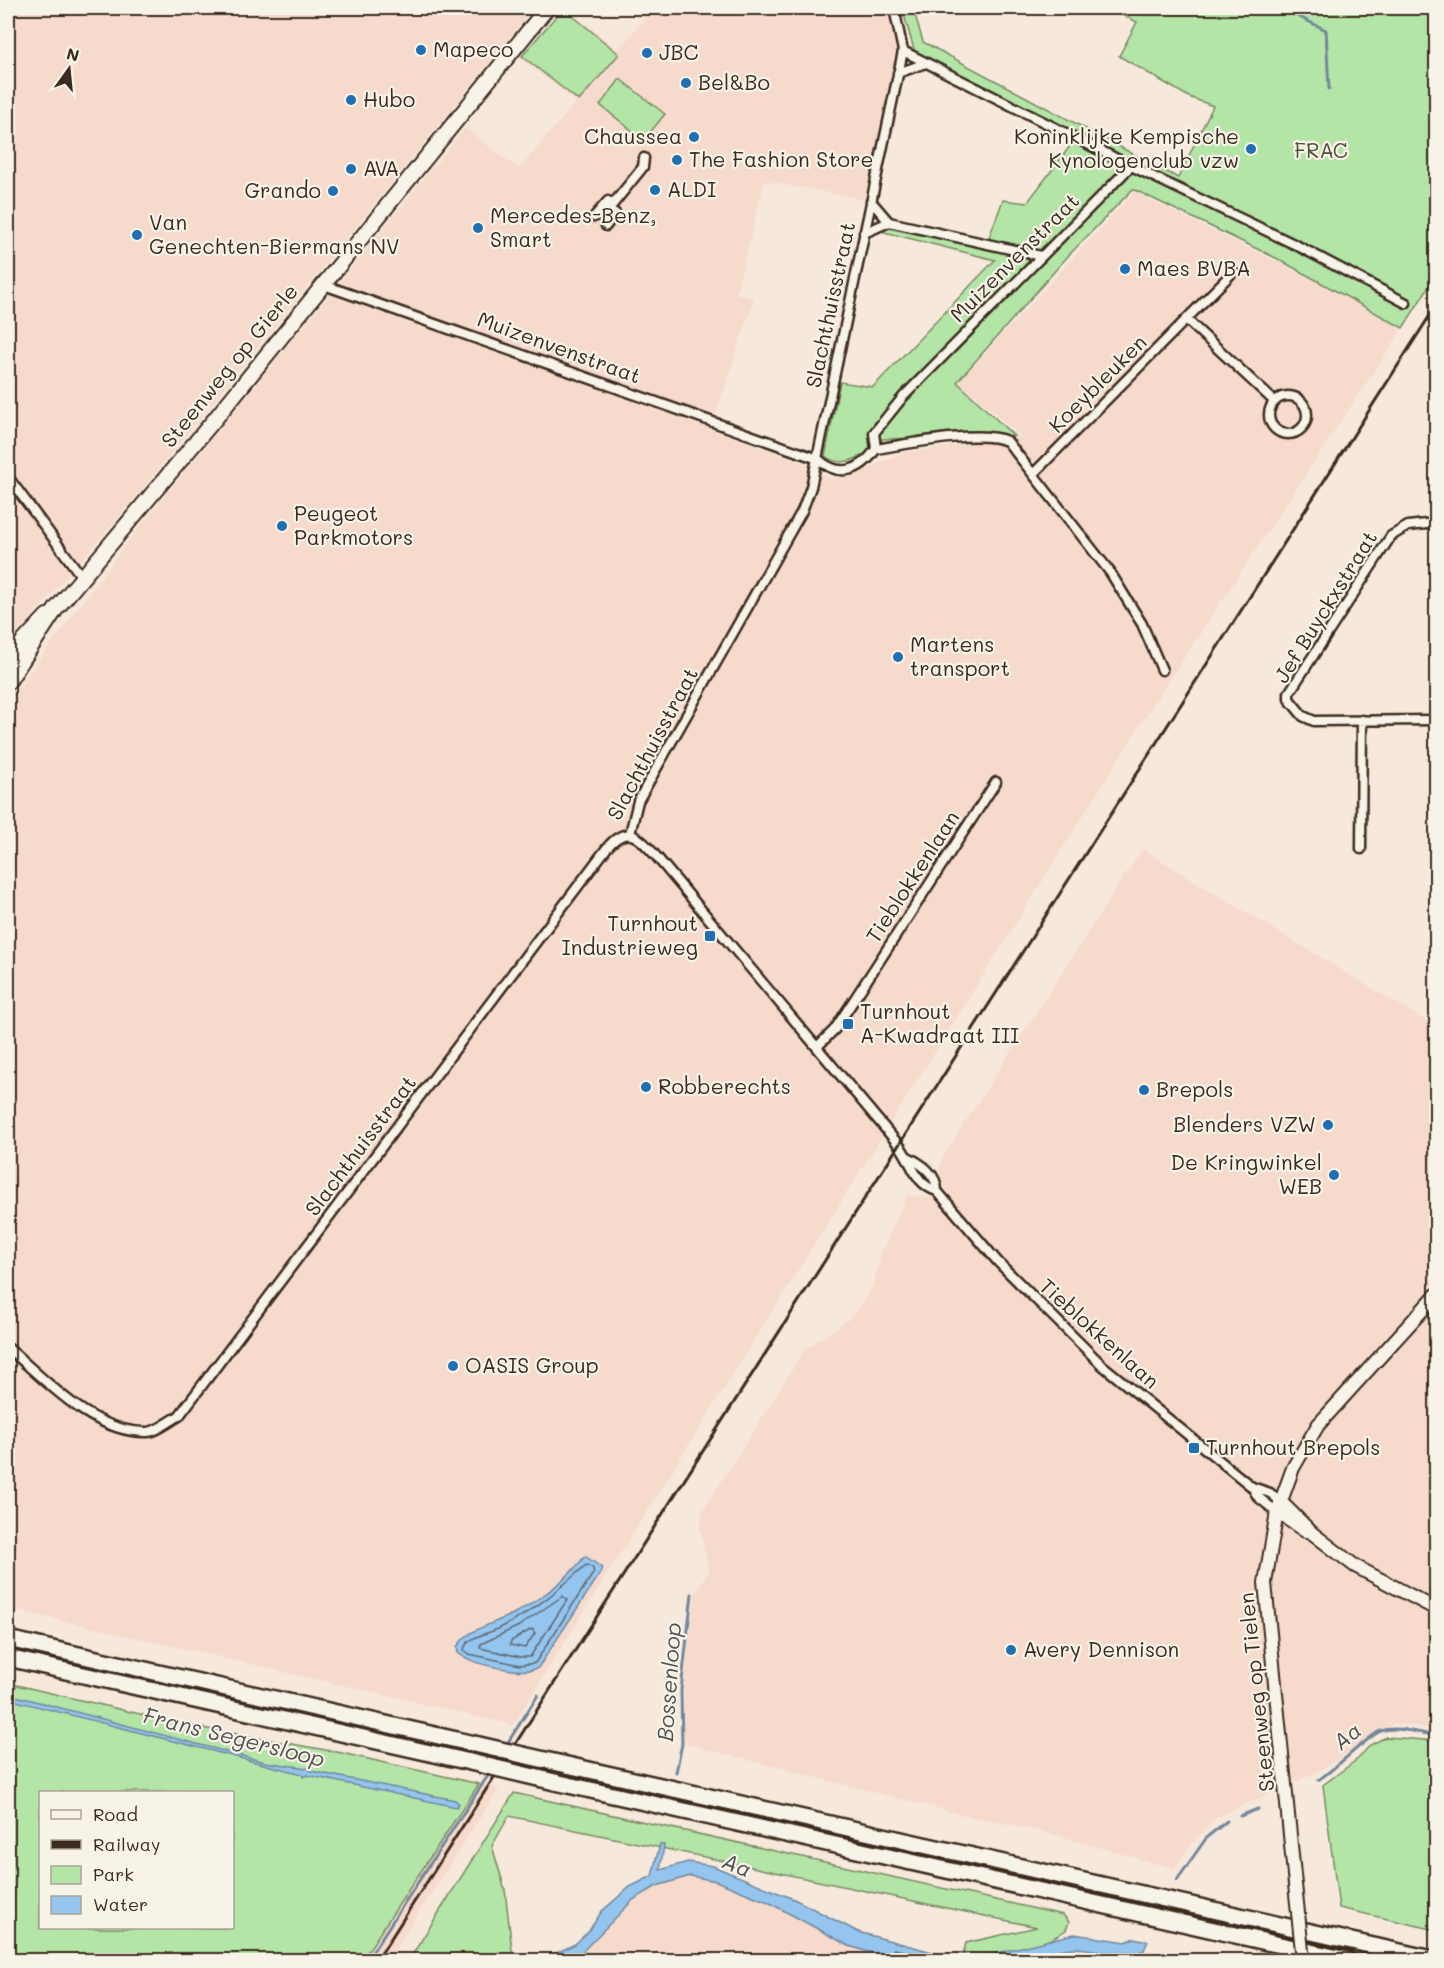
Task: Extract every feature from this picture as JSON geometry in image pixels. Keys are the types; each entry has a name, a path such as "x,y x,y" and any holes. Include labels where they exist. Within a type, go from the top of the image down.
{"highway":[{"path":"8,1639 1436,1960"},
{"path":"12,1661 1347,1960"}],"main road":[{"name":"Steenweg op Gierle","path":"8,682 56,609 324,285 547,8"},
{"name":"Steenweg op Gierle","path":"8,658 36,625 56,609"}],"street":[{"name":"Slachthuisstraat","path":"8,1348 90,1416 121,1429 149,1432 179,1416 614,840 621,835 630,834 638,801 802,512 818,459 903,51 894,8"},
{"path":"903,51 1307,250 1407,303"},
{"path":"898,73 926,63"},
{"path":"617,199 602,200 593,215 608,201 602,213 605,214 617,199 643,166 644,158"},
{"name":"Muizenvenstraat","path":"324,285 818,459 830,470 847,471 871,456 876,449 874,433 903,397 1131,165"},
{"path":"606,226 617,211 617,199"},
{"path":"871,201 889,222"},
{"path":"864,233 889,222 1041,256"},
{"name":"Koeybleuken","path":"1034,473 1233,272"},
{"path":"1187,320 1274,401"},
{"path":"1288,395 1302,401 1307,415 1301,429 1285,434 1271,425 1269,408 1274,401 1288,395"},
{"path":"876,449 989,435 1007,441 1110,572 1142,624 1162,670"},
{"path":"8,477 82,577"},
{"name":"Jef Buyckxstraat","path":"1437,523 1408,526 1391,536 1289,693 1289,699 1310,720 1437,720"},
{"path":"1361,849 1362,720"},
{"name":"Tieblokkenlaan","path":"817,1047 835,1029 996,782"},
{"name":"Tieblokkenlaan","path":"630,834 641,840 656,856 817,1047 908,1157 917,1177 926,1186 937,1191 1025,1291 1101,1365 1252,1487 1270,1493 1278,1507"},
{"name":"Tieblokkenlaan","path":"908,1157 925,1166 934,1180 937,1191"},
{"name":"Steenweg op Tielen","path":"1303,1960 1265,1583 1278,1507 1293,1468 1318,1425 1437,1295"},
{"path":"1278,1507 1355,1566 1437,1609"}],"shaded area":[{"path":"8,8 534,8 126,509 8,644"},
{"path":"562,8 566,8 618,50 654,8 889,8 894,29 896,59 864,200 765,181 736,293 754,299 711,429 805,463 829,478 850,477 900,453 1021,437 958,382 1134,192 1338,291 1403,328 1154,703 513,1725 8,1608 8,701 129,540 465,128 519,169 576,102 521,59"},
{"path":"1142,849 1436,1027 1436,1729 1394,1724 1321,1770 1216,1818 1190,1846 1175,1869 1037,1830 967,1816 686,1744 684,1736 684,1682 695,1593 709,1571 700,1527 703,1510 805,1349 849,1319 863,1302 873,1285 881,1254 907,1195 928,1197 944,1183 939,1170 942,1158"},
{"path":"479,1784 499,1789 388,1960 362,1960"},
{"path":"690,1876 704,1877 768,1902 849,1946 899,1960 567,1960 580,1954 633,1900 657,1886"},
{"path":"1074,1948 1132,1955 1144,1950 1209,1960 1034,1960 1049,1953"}],"green space":[{"path":"563,8 619,54 579,101 522,56"},
{"name":"FRAC","path":"902,8 913,8 923,42 1178,178 1213,106 1189,97 1119,56 1137,22 1108,8 1436,8 1436,275 1403,328 1278,259 1133,189 1068,256 957,382 1014,436 882,439 881,446 853,460 840,462 832,460 825,456 840,382 873,387 995,260 884,232 888,219 988,240 1003,200 1027,203 1077,137 915,53"},
{"path":"620,79 665,114 644,140 600,105"},
{"path":"8,1683 191,1726 337,1752 479,1784 362,1960 8,1960"},
{"path":"1386,1737 1436,1741 1436,1930 1339,1908 1323,1785 1359,1758 1370,1745"},
{"path":"514,1793 1063,1915 1069,1922 1066,1930 1031,1947 989,1956 963,1955 966,1943 1037,1927 509,1816 492,1846 505,1890 513,1958 516,1960 409,1960"},
{"path":"1310,1940 1402,1960 1382,1960 1310,1944"}],"water":[{"path":"585,1556 602,1568 600,1574 538,1668 520,1670 497,1668 458,1653 457,1647 468,1635 513,1614 542,1596 570,1573"},
{"path":"8,1694 265,1762 307,1768 311,1771 455,1800 459,1804 456,1807 307,1775 303,1777 302,1774 8,1699"},
{"path":"660,1844 664,1845 660,1870 688,1862 713,1866 796,1900 858,1932 936,1953 969,1956 993,1954 1074,1934 1126,1942 1134,1938 1148,1941 1144,1950 1127,1955 1069,1948 1034,1960 889,1958 849,1946 768,1902 716,1881 690,1876 657,1886 633,1900 580,1954 567,1960 542,1960 575,1944 589,1931 602,1911 630,1887 652,1876"}],"waterway":[{"name":"Bossenloop","path":"1281,8 1326,30 1329,89"},
{"name":"Bossenloop","path":"676,1772 682,1744 681,1690 692,1594"},
{"path":"505,1747 538,1695"},
{"name":"Aa","path":"1318,1780 1381,1731 1401,1729 1436,1735"},
{"path":"367,1960 491,1771"},
{"name":"Aa","path":"1240,1816 1258,1809"},
{"name":"Aa","path":"1177,1880 1207,1837 1227,1821"}],"railway":[{"path":"377,1960 1436,306"}],"place":[{"name":"Mapeco","path":"421,50"},
{"name":"JBC","path":"647,53"},
{"name":"Bel&Bo","path":"686,83"},
{"name":"Hubo","path":"351,100"},
{"name":"Chaussea","path":"694,137"},
{"name":"Koninklijke Kempische Kynologenclub vzw","path":"1251,149"},
{"name":"The Fashion Store","path":"677,160"},
{"name":"AVA","path":"351,169"},
{"name":"ALDI","path":"655,190"},
{"name":"Grando","path":"333,191"},
{"name":"Mercedes-Benz, Smart","path":"478,228"},
{"name":"Van Genechten-Biermans NV","path":"137,235"},
{"name":"Maes BVBA","path":"1125,269"},
{"name":"Peugeot Parkmotors","path":"282,526"},
{"name":"Martens transport","path":"898,657"},
{"name":"Turnhout Industrieweg","path":"710,936"},
{"name":"Turnhout A-Kwadraat III","path":"848,1024"},
{"name":"Robberechts","path":"646,1087"},
{"name":"Brepols","path":"1144,1090"},
{"name":"Blenders VZW","path":"1328,1125"},
{"name":"De Kringwinkel WEB","path":"1334,1175"},
{"name":"OASIS Group","path":"453,1366"},
{"name":"Turnhout Brepols","path":"1194,1448"},
{"name":"Avery Dennison","path":"1011,1650"}],"water label":[{"name":"Frans Segersloop","path":"234,1737"}]}
